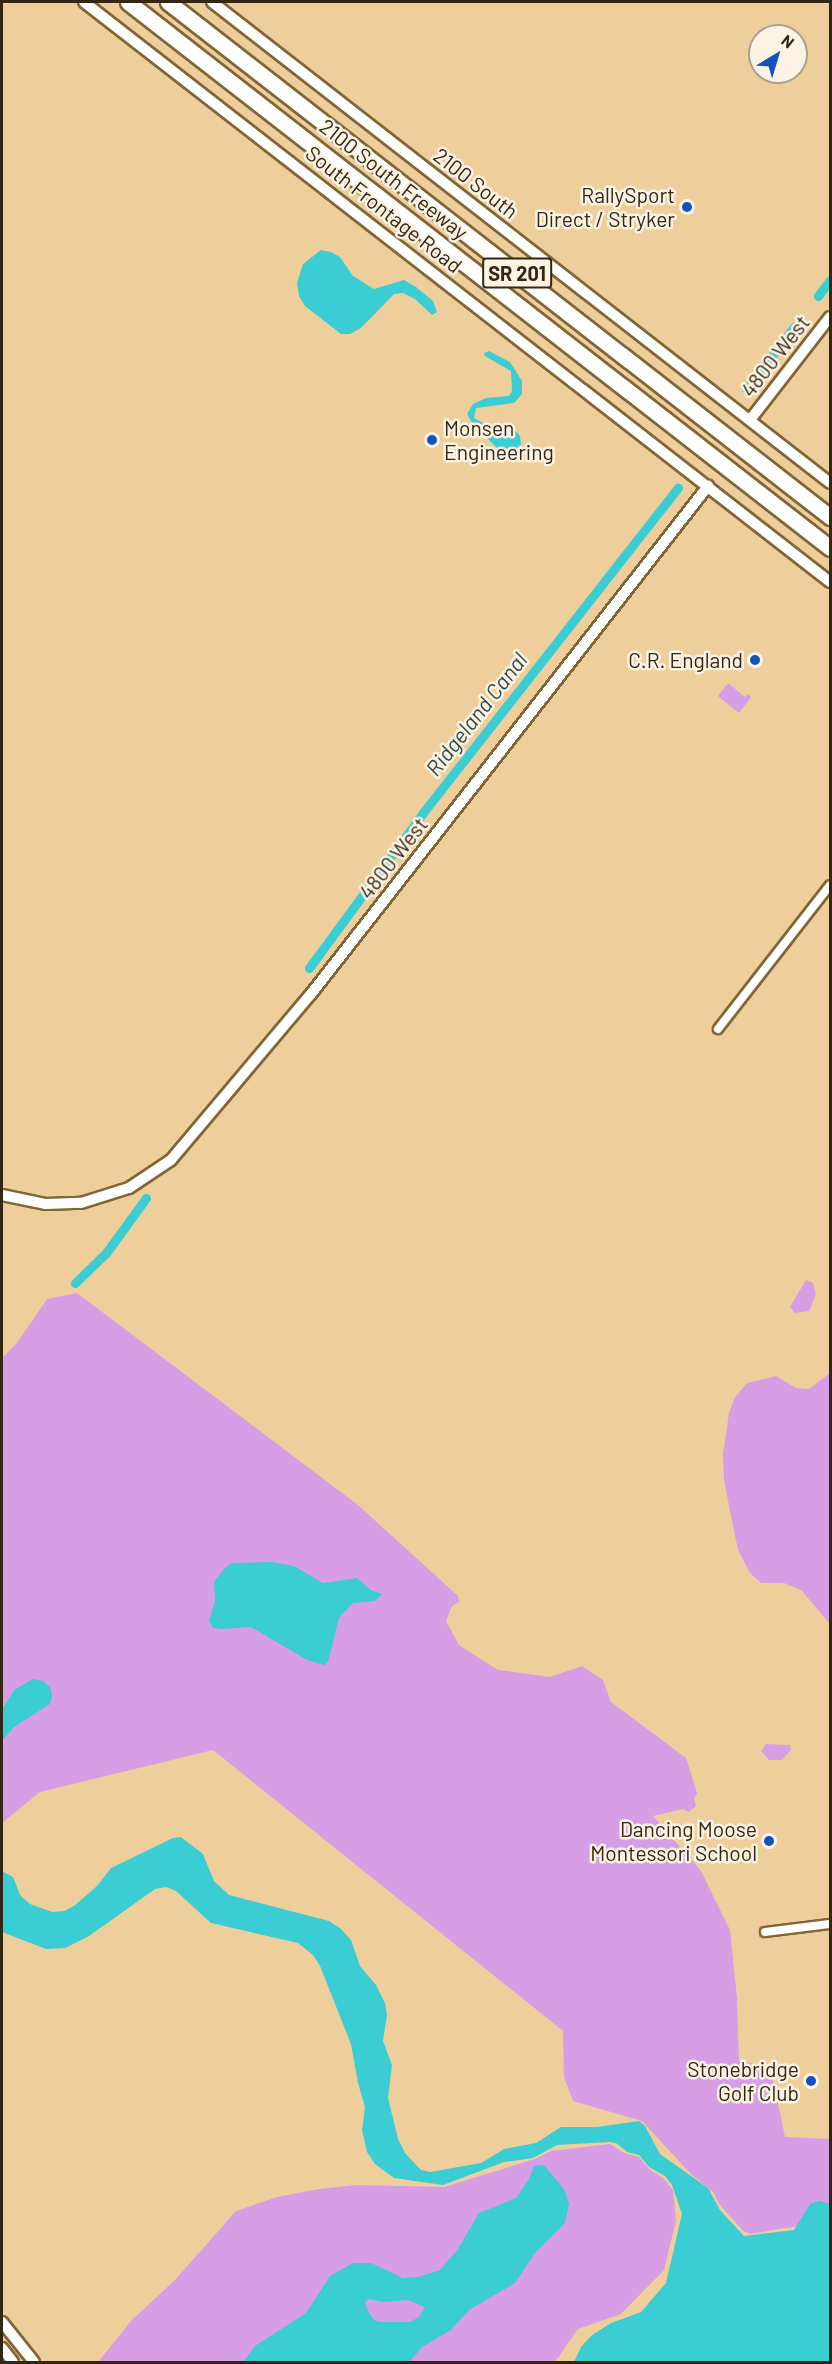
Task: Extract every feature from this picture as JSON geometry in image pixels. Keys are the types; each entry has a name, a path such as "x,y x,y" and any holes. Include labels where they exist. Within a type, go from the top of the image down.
{"highway":[{"name":"2100 South Freeway","path":"128,2 831,548"},
{"name":"2100 South Freeway","path":"168,2 831,517"}],"street":[{"name":"South Frontage Road","path":"84,2 831,582"},
{"name":"2100 South","path":"212,2 831,483"},
{"name":"4800 West","path":"750,420 831,317"},
{"name":"4800 West","path":"2,1195 46,1204 69,1204 102,1199 142,1182 163,1167 188,1142 311,994 708,486"},
{"path":"718,1029 831,885"},
{"path":"765,1932 831,1924"},
{"path":"2,2322 34,2362"},
{"path":"2,2348 13,2362"}],"shaded area":[{"path":"728,683 745,697 748,694 751,697 739,713 718,696"},
{"path":"806,1280 813,1283 816,1294 809,1311 795,1313 790,1307"},
{"name":"Stonebridge Golf Club","path":"77,1293 358,1505 458,1596 459,1602 452,1606 446,1621 459,1645 498,1670 550,1677 582,1666 603,1680 611,1702 686,1758 697,1793 694,1799 696,1806 689,1812 683,1809 653,1816 701,1871 730,1930 737,1998 739,2061 770,2066 785,2137 830,2139 830,2225 784,2228 751,2234 743,2231 719,2204 714,2193 691,2174 642,2121 573,2101 564,2077 563,2031 213,1750 40,1792 2,1823 2,1358 17,1343 47,1299"},
{"path":"830,1373 830,1624 801,1590 784,1583 761,1583 750,1573 738,1550 724,1480 723,1454 729,1413 735,1397 747,1383 776,1376 796,1388 809,1389"},
{"path":"766,1744 790,1745 791,1750 782,1760 769,1760 761,1751"},
{"path":"610,2144 624,2153 639,2157 673,2190 676,2221 664,2270 621,2314 578,2329 555,2362 98,2362 131,2321 175,2280 236,2211 277,2197 319,2189 357,2185 444,2187 535,2159 551,2151"}],"water":[{"path":"321,250 340,257 353,276 374,289 404,280 433,301 437,312 432,315 415,299 403,293 394,294 361,328 350,334 341,334 305,306 299,296 297,283 303,264"},
{"path":"489,351 510,362 522,381 522,394 514,403 476,408 474,418 485,424 507,425 513,428 520,436 521,444 513,453 499,450 472,423 467,414 473,404 486,398 509,396 512,391 511,371 485,356 484,353"},
{"path":"272,1562 294,1566 323,1583 357,1578 371,1590 382,1594 375,1601 353,1603 339,1618 328,1662 324,1665 307,1660 251,1627 213,1628 209,1621 215,1601 214,1582 224,1569 231,1563"},
{"path":"33,1679 43,1681 50,1687 52,1696 50,1704 14,1727 2,1741 2,1710 14,1690"},
{"path":"181,1837 203,1854 214,1881 229,1895 329,1921 351,1940 360,1966 376,1985 385,2003 387,2015 383,2041 392,2065 388,2098 398,2139 405,2153 421,2170 430,2172 481,2163 504,2149 536,2143 561,2127 597,2127 639,2121 645,2126 660,2154 708,2188 720,2210 744,2236 794,2230 810,2204 819,2201 830,2204 830,2362 574,2362 581,2347 592,2335 611,2323 641,2312 666,2283 682,2214 672,2185 665,2176 649,2167 639,2155 627,2152 616,2143 609,2142 557,2145 533,2158 504,2162 443,2185 394,2178 375,2164 367,2152 362,2130 365,2107 351,2044 320,1966 313,1955 298,1943 211,1923 176,1891 166,1887 155,1889 89,1936 65,1948 46,1949 2,1932 2,1871 13,1877 20,1895 30,1904 52,1912 64,1911 74,1906 97,1886 111,1868 173,1838"},
{"path":"544,2165 564,2189 569,2204 565,2223 535,2253 515,2283 469,2310 451,2330 422,2347 409,2362 243,2362 255,2346 306,2313 330,2276 353,2263 371,2263 403,2278 418,2277 440,2270 458,2249 479,2213 516,2198 529,2179 534,2166","holes":["369,2299 383,2302 408,2300 425,2307 419,2317 410,2322 380,2322 374,2320 365,2302"]}],"waterway":[{"name":"Ridgeland Canal","path":"818,296 830,280"},
{"name":"Ridgeland Canal","path":"746,389 795,326"},
{"name":"Ridgeland Canal","path":"309,968 422,814 678,487"},
{"name":"Ridgeland Canal","path":"75,1283 106,1253 146,1198"}],"place":[{"name":"RallySport Direct / Stryker","path":"687,207"},
{"name":"Monsen Engineering","path":"432,440"},
{"name":"C.R. England","path":"755,660"},
{"name":"Dancing Moose Montessori School","path":"769,1841"},
{"name":"Stonebridge Golf Club","path":"811,2081"}]}
